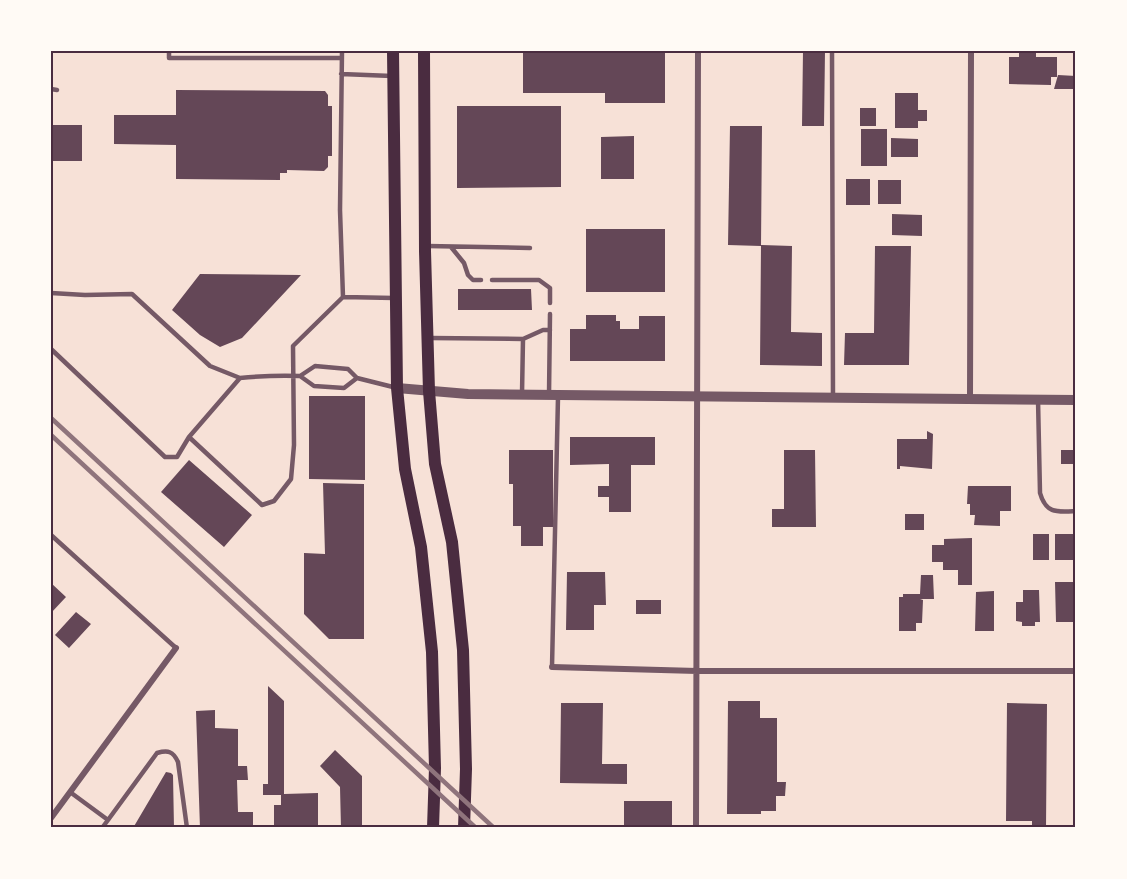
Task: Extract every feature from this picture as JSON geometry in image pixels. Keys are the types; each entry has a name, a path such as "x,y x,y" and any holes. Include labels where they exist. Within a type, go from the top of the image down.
{"main road":[{"path":"393,51 397,388 405,469 421,547 432,652 435,758 433,828"},
{"path":"424,51 425,246 429,391 435,464 452,542 463,650 466,759 464,828"}],"street":[{"path":"696,828 698,51"},
{"path":"970,399 971,51"},
{"path":"397,388 554,395 1076,400"},
{"path":"51,818 176,648"},
{"path":"552,667 697,671 1076,671"}],"lane":[{"path":"169,51 169,58 342,58"},
{"path":"342,51 340,210 343,297"},
{"path":"832,51 833,398"},
{"path":"341,74 393,76"},
{"path":"425,246 530,248"},
{"path":"451,247 464,263 468,276 473,280 481,280"},
{"path":"492,280 539,280 550,288 550,303"},
{"path":"51,293 132,294 210,366 240,378 278,374 292,375 300,376 314,386 344,388 357,378"},
{"path":"189,437 262,505 274,501 291,479 294,445 293,346 343,297 395,298"},
{"path":"550,314 554,395 552,667"},
{"path":"427,338 523,339 543,330 550,330"},
{"path":"522,394 523,339"},
{"path":"51,349 165,457 177,457 189,437 240,378"},
{"path":"300,376 315,366 348,369 357,378 397,388"},
{"path":"1038,399 1042,500 1045,506 1052,511 1076,511"},
{"path":"51,535 176,648"},
{"path":"102,828 157,753 167,750 174,753 178,762 187,828"},
{"path":"70,792 108,820"}],"building":[{"path":"523,51 665,51 665,103 605,103 605,93 523,93"},
{"path":"803,51 825,51 824,126 802,126"},
{"path":"1019,51 1036,51 1036,57 1057,57 1057,77 1051,77 1051,85 1009,84 1009,57 1019,57"},
{"path":"1058,75 1076,76 1076,89 1054,89"},
{"path":"176,90 325,91 328,95 328,106 332,106 332,156 328,156 328,167 324,171 287,170 287,173 280,173 280,180 176,179 176,145 114,144 114,115 176,115"},
{"path":"895,93 918,93 918,110 927,110 927,121 918,121 918,128 895,128"},
{"path":"457,106 561,106 561,187 457,188"},
{"path":"860,108 876,108 876,126 860,126"},
{"path":"51,125 82,125 82,161 51,161"},
{"path":"730,126 762,126 761,246 728,245"},
{"path":"861,129 887,129 887,166 861,166"},
{"path":"634,136 634,179 601,179 601,137"},
{"path":"891,138 918,139 918,157 891,157"},
{"path":"846,179 870,179 870,205 846,205"},
{"path":"878,180 901,180 901,204 878,204"},
{"path":"892,214 922,215 922,236 892,235"},
{"path":"586,229 665,229 665,292 586,292"},
{"path":"761,245 792,246 791,332 822,333 822,366 760,365"},
{"path":"875,246 911,246 909,365 844,365 845,333 874,333"},
{"path":"200,274 301,275 242,338 220,347 200,335 172,310"},
{"path":"458,289 531,289 532,310 458,310"},
{"path":"586,315 616,315 616,321 620,321 620,329 639,329 639,316 665,316 665,361 570,361 570,329 586,329"},
{"path":"309,396 365,396 365,480 309,479"},
{"path":"927,431 933,434 932,469 900,466 900,469 897,469 897,439 927,439"},
{"path":"570,437 655,437 655,465 631,465 631,512 609,512 609,497 598,497 598,486 609,486 609,464 570,465"},
{"path":"509,450 553,450 553,527 543,527 543,546 521,546 521,526 513,526 513,484 509,484"},
{"path":"784,450 815,450 816,527 772,527 772,509 784,509"},
{"path":"1061,450 1076,450 1076,464 1061,464"},
{"path":"189,460 252,515 224,547 161,492"},
{"path":"323,483 364,484 364,639 329,639 304,614 304,553 325,554"},
{"path":"968,486 1011,486 1011,511 1000,511 1000,526 974,525 975,515 970,515 970,504 967,504"},
{"path":"905,514 924,514 924,530 905,530"},
{"path":"1033,534 1049,534 1049,560 1033,560"},
{"path":"1055,534 1076,534 1076,560 1055,560"},
{"path":"972,538 972,585 958,585 958,570 943,570 943,562 932,562 932,545 944,545 944,539"},
{"path":"567,572 605,572 606,605 594,605 594,630 566,630"},
{"path":"921,575 933,575 934,599 920,599 923,600 922,623 916,623 916,631 899,631 899,597 903,597 903,594 920,594"},
{"path":"1055,582 1076,582 1076,622 1056,622"},
{"path":"51,583 66,597 51,613"},
{"path":"1023,590 1039,590 1040,622 1035,622 1035,626 1022,626 1022,622 1016,621 1016,602 1023,602"},
{"path":"994,591 994,631 975,631 976,592"},
{"path":"636,600 661,600 661,614 636,614"},
{"path":"76,612 91,624 69,648 55,635"},
{"path":"268,686 284,701 284,794 318,793 318,826 274,827 274,805 281,805 281,795 263,795 263,784 268,784"},
{"path":"728,701 760,701 760,718 777,718 777,782 786,782 785,796 776,796 776,811 761,811 761,814 727,814"},
{"path":"561,703 603,703 602,764 627,764 627,784 560,783"},
{"path":"1007,703 1047,704 1046,828 1032,828 1032,821 1006,821"},
{"path":"215,710 215,728 238,729 238,766 247,766 248,780 237,780 238,812 253,812 253,828 239,828 239,826 200,828 196,711"},
{"path":"335,750 362,776 362,828 341,828 340,787 320,766"},
{"path":"166,772 173,775 174,828 133,828"},
{"path":"624,801 672,801 672,828 624,828"}],"railway":[{"path":"51,418 494,828"},
{"path":"51,435 476,828"}]}
